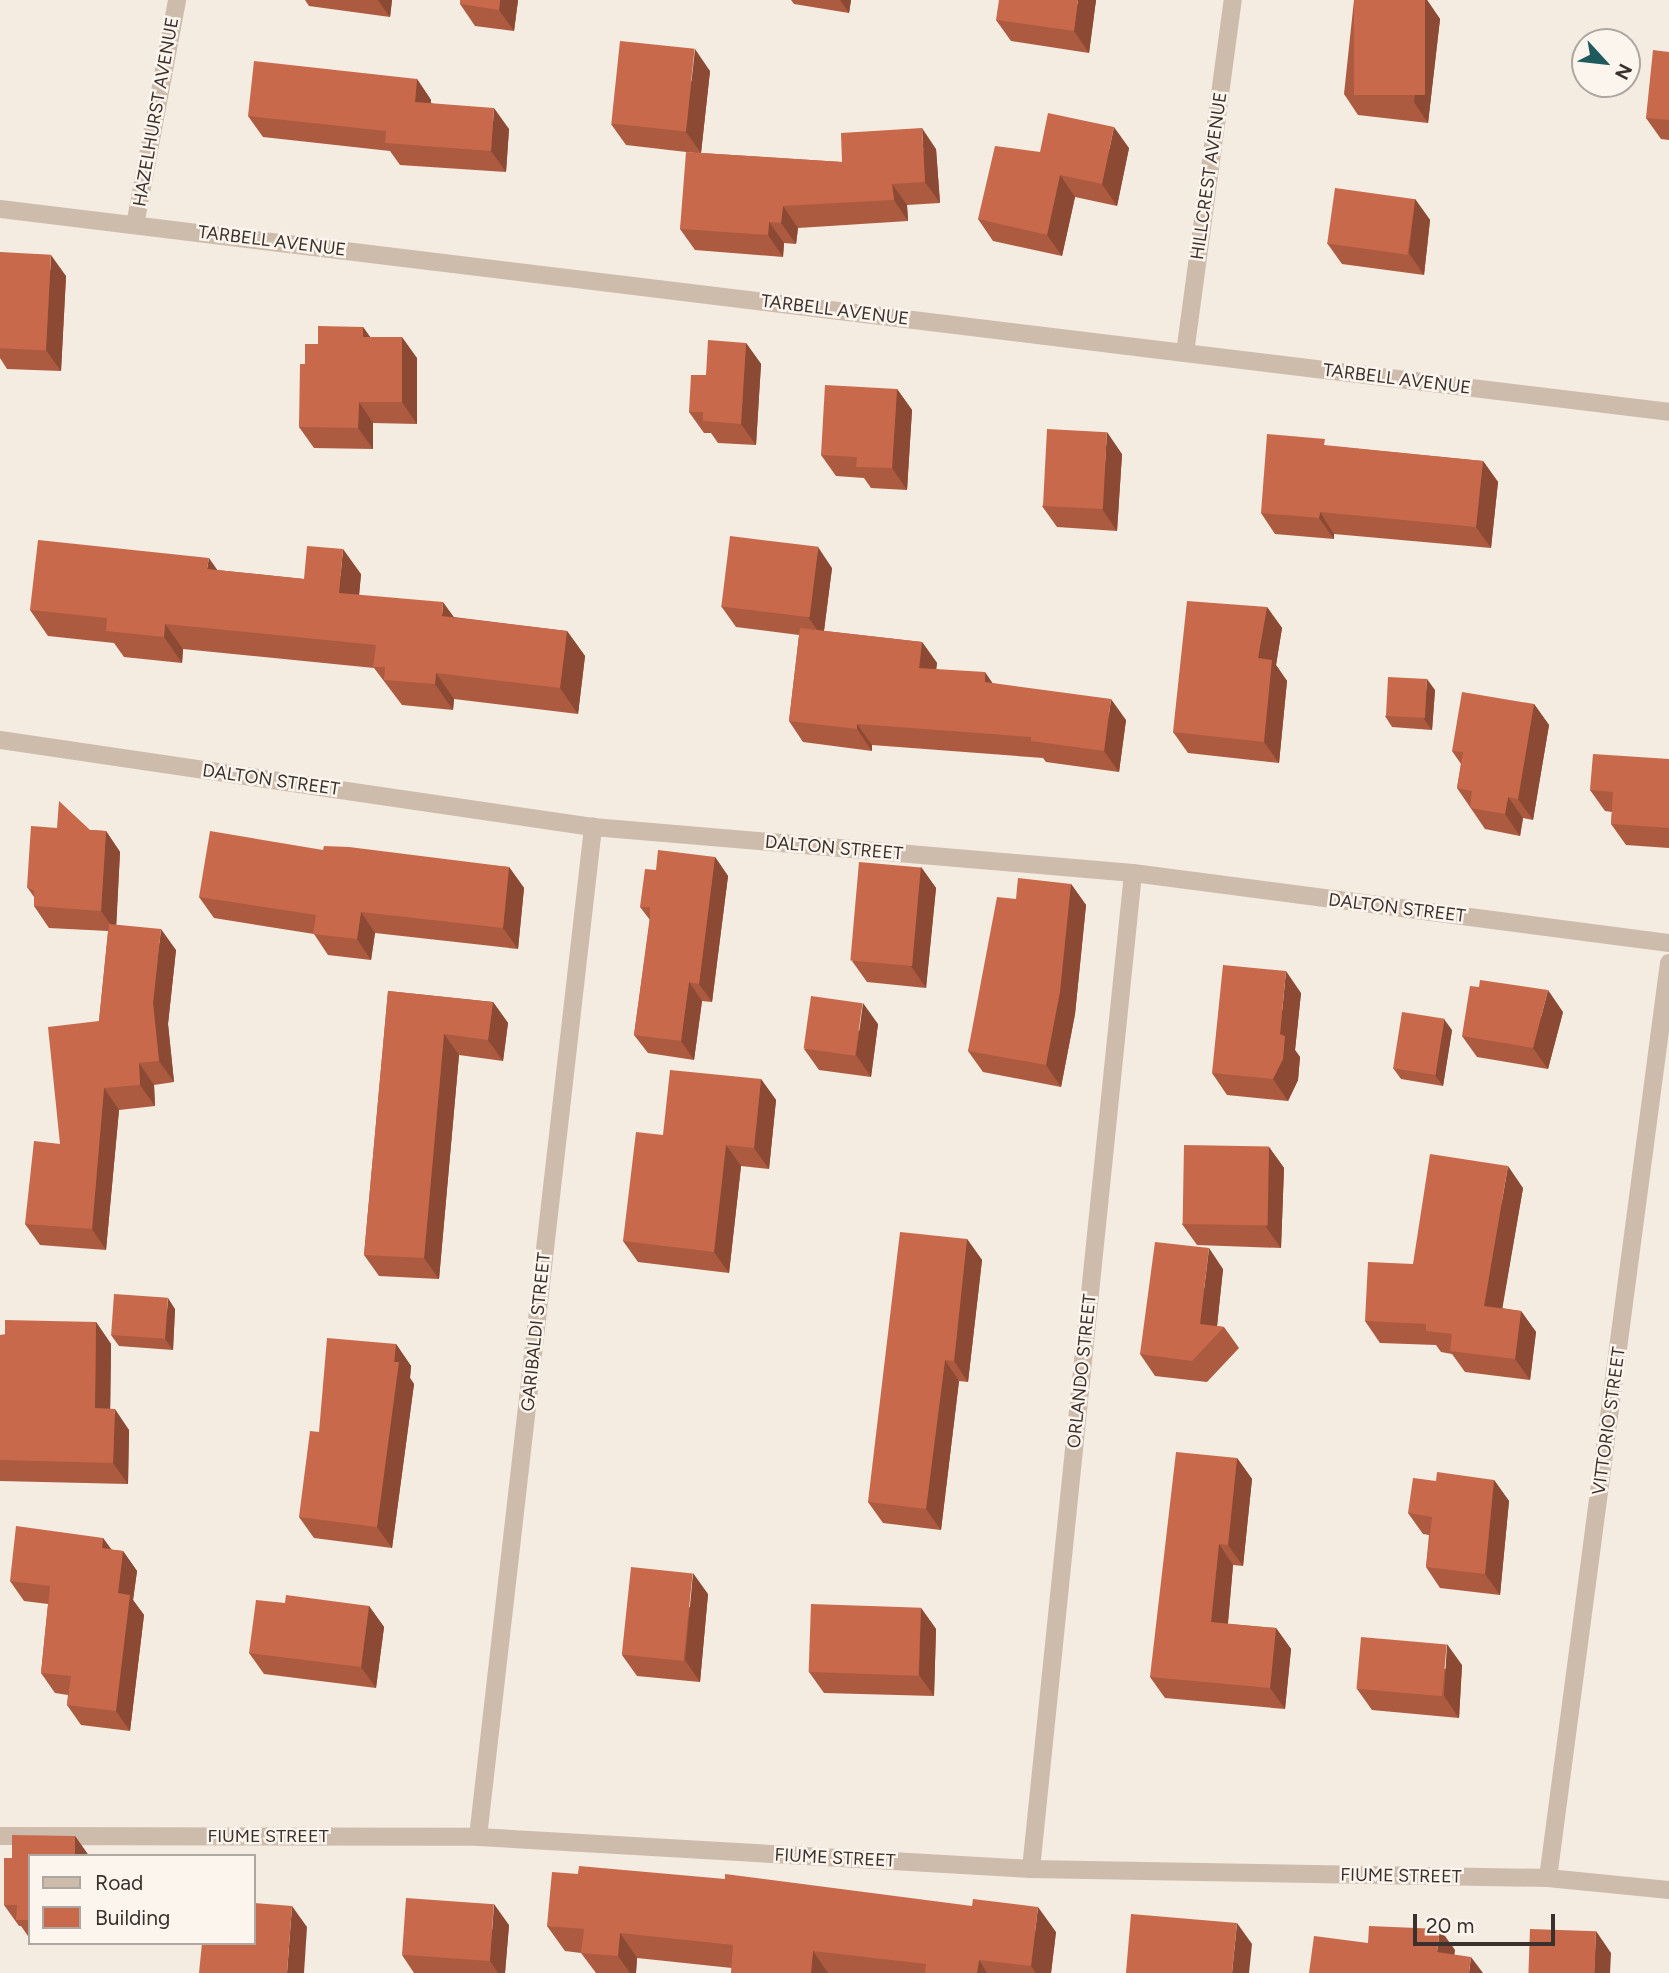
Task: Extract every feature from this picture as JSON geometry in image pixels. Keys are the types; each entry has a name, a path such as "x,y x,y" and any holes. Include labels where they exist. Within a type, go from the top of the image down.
{"street":[{"name":"HAZELHURST AVENUE","path":"135,225 177,0"},
{"name":"HILLCREST AVENUE","path":"1185,353 1233,0"},
{"name":"TARBELL AVENUE","path":"0,209 1669,412"},
{"name":"DALTON STREET","path":"0,740 593,827 1133,873 1669,943"},
{"name":"GARIBALDI STREET","path":"478,1837 593,827"},
{"name":"ORLANDO STREET","path":"1031,1869 1133,873"},
{"name":"VITTORIO STREET","path":"1548,1878 1669,963"},
{"name":"FIUME STREET","path":"0,1836 478,1837 1031,1869 1548,1878 1669,1890"}],"building":[{"path":"460,0 500,0 499,10 460,4"},
{"path":"999,0 1078,0 1074,31 996,20"},
{"path":"1354,0 1425,0 1425,95 1354,95"},
{"path":"620,41 695,49 686,131 611,124"},
{"path":"1653,50 1669,52 1669,120 1646,118"},
{"path":"254,61 417,79 415,102 494,108 491,151 385,143 386,131 248,116"},
{"path":"1048,113 1114,127 1102,184 1060,175 1047,235 978,219 995,146 1040,152"},
{"path":"922,128 925,182 892,184 894,200 783,206 781,223 769,222 768,235 680,229 686,152 842,162 841,133"},
{"path":"1335,188 1415,199 1407,255 1327,243"},
{"path":"0,252 51,255 46,351 0,348"},
{"path":"318,326 363,327 363,337 402,337 402,402 359,402 358,428 299,427 300,364 305,364 305,344 318,344"},
{"path":"708,340 746,343 741,424 703,421 703,412 689,412 691,375 706,375"},
{"path":"825,385 897,389 892,468 856,467 857,457 821,455"},
{"path":"1047,429 1107,432 1103,509 1043,506"},
{"path":"1267,434 1325,439 1324,445 1483,461 1476,527 1320,512 1319,518 1261,513"},
{"path":"730,536 818,547 810,617 721,606"},
{"path":"38,540 209,558 207,569 304,579 307,546 343,549 339,593 443,602 442,616 567,631 560,688 436,673 435,684 384,680 385,667 373,667 376,645 165,624 164,637 106,631 107,618 30,610"},
{"path":"1187,601 1267,607 1258,658 1272,660 1264,742 1173,732"},
{"path":"800,628 922,642 919,668 985,672 985,682 1111,699 1104,751 1031,741 1031,737 857,724 857,729 789,721"},
{"path":"1388,677 1427,679 1425,718 1386,716"},
{"path":"1462,692 1534,704 1518,799 1508,797 1505,814 1470,808 1472,791 1457,788 1463,752 1452,751"},
{"path":"1593,754 1669,759 1669,828 1611,824 1613,792 1590,790"},
{"path":"59,801 90,830 106,831 101,911 34,906 34,891 27,887 31,826 57,828"},
{"path":"210,831 323,850 324,846 349,847 509,867 503,928 361,912 357,939 313,934 316,915 199,897"},
{"path":"658,850 715,857 699,984 689,982 681,1041 634,1035 650,916 650,907 640,907 645,869 656,870"},
{"path":"859,862 921,867 912,966 850,961"},
{"path":"1018,878 1071,884 1060,992 1046,1065 968,1051 997,897 1016,899"},
{"path":"109,924 161,929 153,1003 159,1061 139,1063 140,1085 104,1088 92,1229 25,1224 34,1141 60,1144 48,1027 99,1021"},
{"path":"1223,965 1286,971 1280,1034 1285,1036 1283,1059 1273,1079 1212,1073"},
{"path":"1480,980 1548,990 1533,1048 1462,1036 1470,986 1479,987"},
{"path":"388,991 493,1002 488,1040 444,1034 424,1258 364,1255"},
{"path":"811,996 862,1003 855,1056 804,1048"},
{"path":"1402,1012 1444,1019 1436,1075 1393,1068"},
{"path":"670,1070 761,1079 754,1148 726,1145 714,1252 623,1241 636,1132 663,1135"},
{"path":"1184,1145 1269,1146 1268,1225 1183,1224"},
{"path":"1430,1154 1508,1166 1484,1306 1521,1311 1515,1359 1450,1351 1452,1334 1426,1331 1426,1324 1365,1321 1368,1262 1413,1264"},
{"path":"900,1232 967,1239 954,1361 945,1360 926,1509 868,1502"},
{"path":"1155,1242 1209,1248 1200,1324 1224,1327 1192,1361 1140,1354"},
{"path":"114,1294 168,1298 165,1339 111,1335"},
{"path":"5,1320 96,1322 95,1408 115,1409 113,1463 0,1460 0,1335 5,1335"},
{"path":"327,1338 396,1344 394,1362 399,1362 377,1527 299,1517 310,1431 319,1432"},
{"path":"1176,1452 1237,1458 1228,1545 1219,1544 1211,1622 1276,1628 1270,1688 1150,1677"},
{"path":"1437,1472 1494,1480 1485,1574 1426,1567 1432,1517 1408,1513 1413,1478 1436,1481"},
{"path":"16,1526 103,1538 102,1548 123,1551 118,1593 130,1595 116,1711 67,1705 71,1676 41,1673 50,1586 10,1581"},
{"path":"631,1567 693,1573 683,1661 622,1655"},
{"path":"286,1595 369,1606 361,1667 249,1653 256,1600 285,1603"},
{"path":"811,1604 921,1608 919,1676 809,1672"},
{"path":"1361,1637 1447,1644 1442,1696 1356,1689"},
{"path":"12,1835 75,1836 75,1854 28,1854 28,1920 16,1920 17,1905 4,1905 4,1858 12,1858"},
{"path":"579,1866 725,1879 725,1874 972,1906 973,1899 1038,1907 1031,1966 979,1960 977,1973 925,1973 926,1964 813,1951 811,1973 731,1973 733,1945 620,1933 618,1956 581,1953 584,1929 547,1926 552,1872 578,1874"},
{"path":"406,1898 494,1904 490,1961 402,1955"},
{"path":"256,1903 292,1906 287,1973 199,1973 202,1945 256,1945"},
{"path":"1131,1914 1237,1923 1232,1973 1126,1973"},
{"path":"1369,1926 1440,1929 1437,1952 1471,1957 1469,1973 1309,1973 1314,1936 1368,1943"},
{"path":"1530,1929 1596,1931 1595,1973 1528,1973"}]}
